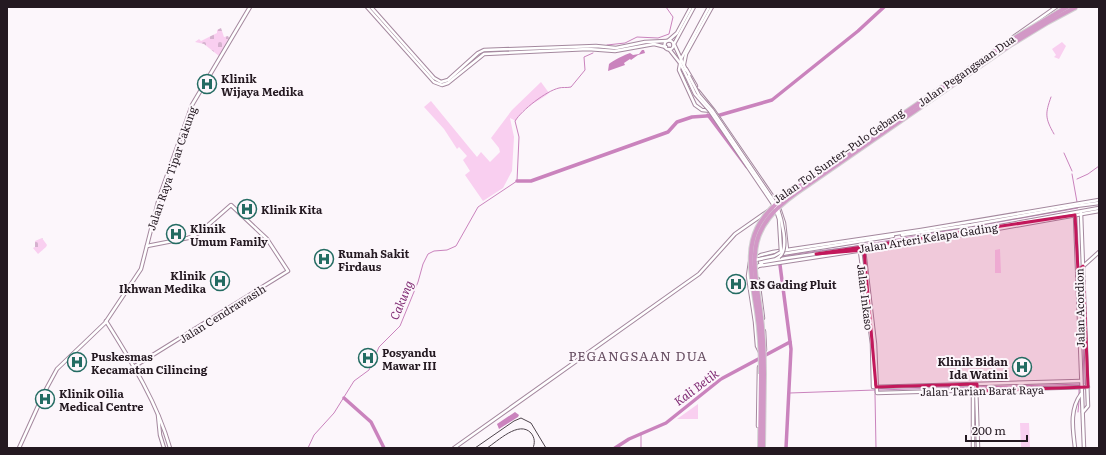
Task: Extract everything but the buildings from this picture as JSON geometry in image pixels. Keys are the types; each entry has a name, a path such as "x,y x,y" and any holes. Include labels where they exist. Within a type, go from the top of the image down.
{"highway":[{"name":"Jalan Tol Sunter–Pulo Gebang","path":"759,448 760,347 749,260 753,239 762,218 775,204 793,190 1008,42 1067,7"},
{"name":"Jalan Tol Sunter–Pulo Gebang","path":"764,448 764,347 753,260 757,238 766,221 789,198 1005,48 1076,7"}],"street":[{"name":"Jalan Raya Tipar Cakung","path":"19,448 44,393 59,366 106,321 141,270 159,198 192,105 250,7"},
{"path":"367,7 434,82 445,85 484,54 616,48 645,42 668,40 677,33 693,7"},
{"path":"371,7 436,80 444,82 456,75"},
{"path":"598,48 615,51 654,44 672,48 693,7"},
{"path":"684,66 686,56 710,7"},
{"name":"Jalan Pegangsaan Dua","path":"454,448 635,321 698,274 736,234 777,203 1056,7"},
{"path":"696,35 681,59 681,77 693,102 699,109 714,111"},
{"path":"668,40 674,44 684,66 699,92 720,119 777,203 784,223 786,251"},
{"path":"668,40 667,48 680,63 698,96 712,110 774,200 782,218 783,253 779,257 760,262 754,268 764,354"},
{"path":"686,69 695,94 710,111 772,202 778,214 782,245 781,252 774,256 754,260 750,266 760,350 759,448"},
{"path":"699,109 707,106 707,102"},
{"name":"Jalan Arteri Kelapa Gading","path":"779,261 784,258 816,251 1078,204 1099,202"},
{"name":"Jalan Cendrawasih","path":"135,366 288,271 267,239 230,205 199,233 188,238 147,246"},
{"name":"Jalan Arteri Kelapa Gading","path":"753,260 758,257 780,251 862,249 985,230 1099,210"},
{"path":"1081,212 1088,388 1088,406 1082,412"},
{"name":"Jalan Arteri Kelapa Gading","path":"1065,215 1075,215 1081,212"},
{"name":"Jalan Acordion","path":"1075,215 1078,234 1080,396"},
{"path":"1076,219 1082,219"},
{"name":"Jalan Inkaso","path":"862,249 873,344 875,387 877,392"},
{"name":"Jalan Arteri Kelapa Gading","path":"758,257 775,255 786,251"},
{"name":"Jalan Arteri Kelapa Gading","path":"758,266 763,262 783,262 816,251"},
{"path":"1078,271 1099,252"},
{"path":"760,350 757,348 748,268 753,260 758,266 757,271 765,342 764,448"},
{"path":"750,286 759,285"},
{"path":"106,321 135,366 163,423 170,448"},
{"path":"759,370 764,371"},
{"path":"875,387 1081,382"},
{"path":"973,385 973,448"},
{"path":"976,385 978,448"},
{"name":"Jalan Tarian Barat Raya","path":"877,392 1088,388"},
{"path":"1080,396 1084,448"},
{"path":"1075,448 1072,422 1080,396"},
{"path":"158,414 160,435 164,448"}],"highlighted area":[{"path":"1075,215 1078,271 1083,266 1088,387 977,391 977,384 876,387 864,250 816,254"}],"green space":[{"path":"221,28 224,37 228,36 229,38 219,56 204,44 195,42 199,39 201,41 217,33 217,30"},
{"path":"1062,42 1066,46 1059,59 1054,57 1056,55 1052,49"},
{"path":"541,82 549,93 526,108 516,121 510,118 514,137 512,171 503,188 483,201 465,175 470,171 463,160 467,156 459,147 457,149 444,129 424,107 431,101 477,157 481,152 490,162 500,152 499,148 491,138 512,110"},
{"path":"42,238 47,245 38,254 33,248 35,247 35,241"},
{"path":"1000,249 1001,273 995,273 995,250"},
{"path":"698,404 698,419 677,419"},
{"path":"1020,423 1029,423 1030,448 1021,448"}],"shaded area":[{"path":"642,50 644,50 645,53 638,55 631,60 630,59 624,63 625,65 608,71 609,64 613,61 630,53 633,55 639,54"},
{"path":"515,412 519,415 518,417 499,429 497,424"}],"waterway":[{"name":"Cakung","path":"607,45 625,43 637,37 658,38 669,34 673,17 666,7"},
{"path":"517,181 531,181 668,132 677,122 692,117 720,115 772,100 858,31 884,7"},
{"name":"Cakung","path":"308,448 314,435 334,413 354,381 369,370 379,347 400,326 428,254 434,251 447,250 456,246 478,207 517,181 519,137 515,121 541,97 559,88 571,87 585,70 584,57 593,53"},
{"path":"1051,97 1047,116 1054,134"},
{"path":"708,115 747,167"},
{"path":"1064,153 1072,171"},
{"path":"1077,179 1088,174 1099,166"},
{"path":"1072,174 1077,202"},
{"path":"781,257 852,247 1078,208 1078,206"},
{"path":"781,252 780,265 791,349 786,448"},
{"path":"862,252 870,318"},
{"path":"977,387 1084,384 1082,292"},
{"name":"Kali Betik","path":"615,448 629,439 666,423 721,379 790,342"},
{"path":"873,343 875,393"},
{"path":"879,390 971,387"},
{"path":"1079,389 1079,396"},
{"path":"790,393 875,390"},
{"path":"875,394 876,448"},
{"path":"344,398 371,422 384,448"},
{"path":"1078,412 1079,401"},
{"path":"641,433 641,448"}],"tram line":[{"path":"475,448 514,421 521,418 531,423 546,448"},
{"path":"487,448 509,433 521,429 531,433 534,440 533,448"}],"place":[{"name":"Klinik Wijaya Medika","path":"207,84"},
{"name":"Klinik Kita","path":"247,209"},
{"name":"Klinik Umum Family","path":"176,234"},
{"name":"Rumah Sakit Firdaus","path":"324,259"},
{"name":"Klinik Ikhwan Medika","path":"220,281"},
{"name":"RS Gading Pluit","path":"736,284"},
{"name":"Posyandu Mawar III","path":"368,358"},
{"name":"Puskesmas Kecamatan Cilincing","path":"77,362"},
{"name":"Klinik Bidan Ida Watini","path":"1022,367"},
{"name":"Klinik Oilia Medical Centre","path":"45,399"}],"district":[{"name":"PEGANGSAAN DUA","path":"638,355"}]}
